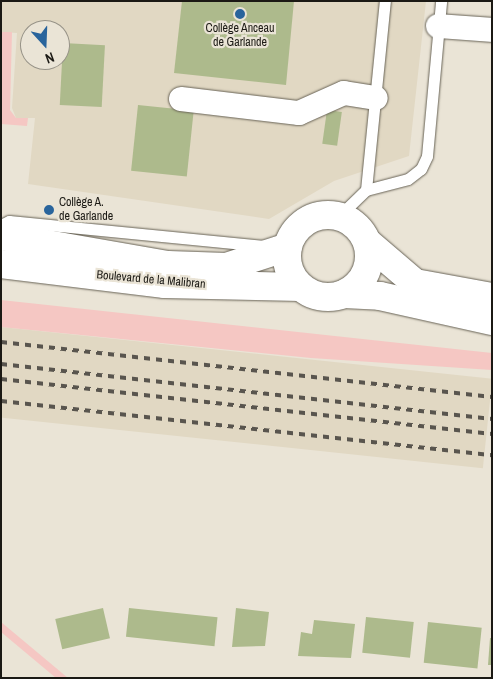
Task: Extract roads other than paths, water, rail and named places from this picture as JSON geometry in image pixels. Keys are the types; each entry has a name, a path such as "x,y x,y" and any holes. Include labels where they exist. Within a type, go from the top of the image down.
{"main road":[{"path":"492,297 415,283 368,242 361,230 339,216 313,218 293,235 288,247 289,269 301,287 322,297 344,294 380,296 492,321"},
{"name":"Boulevard de la Malibran","path":"1,236 168,265 226,267 288,247"},
{"path":"344,294 363,278 370,254 368,242"},
{"name":"Boulevard de la Malibran","path":"1,264 165,284 301,287"}],"street":[{"path":"438,26 492,30"},
{"path":"181,100 299,112 344,93 376,98"}],"lane":[{"path":"366,190 385,1"},
{"path":"339,216 366,190 408,179 421,169 427,156 441,1"},
{"path":"1,225 8,221 288,247"}],"railway":[{"path":"1,342 492,397"},
{"path":"1,364 492,419"},
{"path":"1,379 492,434"},
{"path":"1,401 492,455"}],"place":[{"name":"Collège Anceau de Garlande","path":"240,14"},
{"name":"Collège A. de Garlande","path":"49,210"}]}
